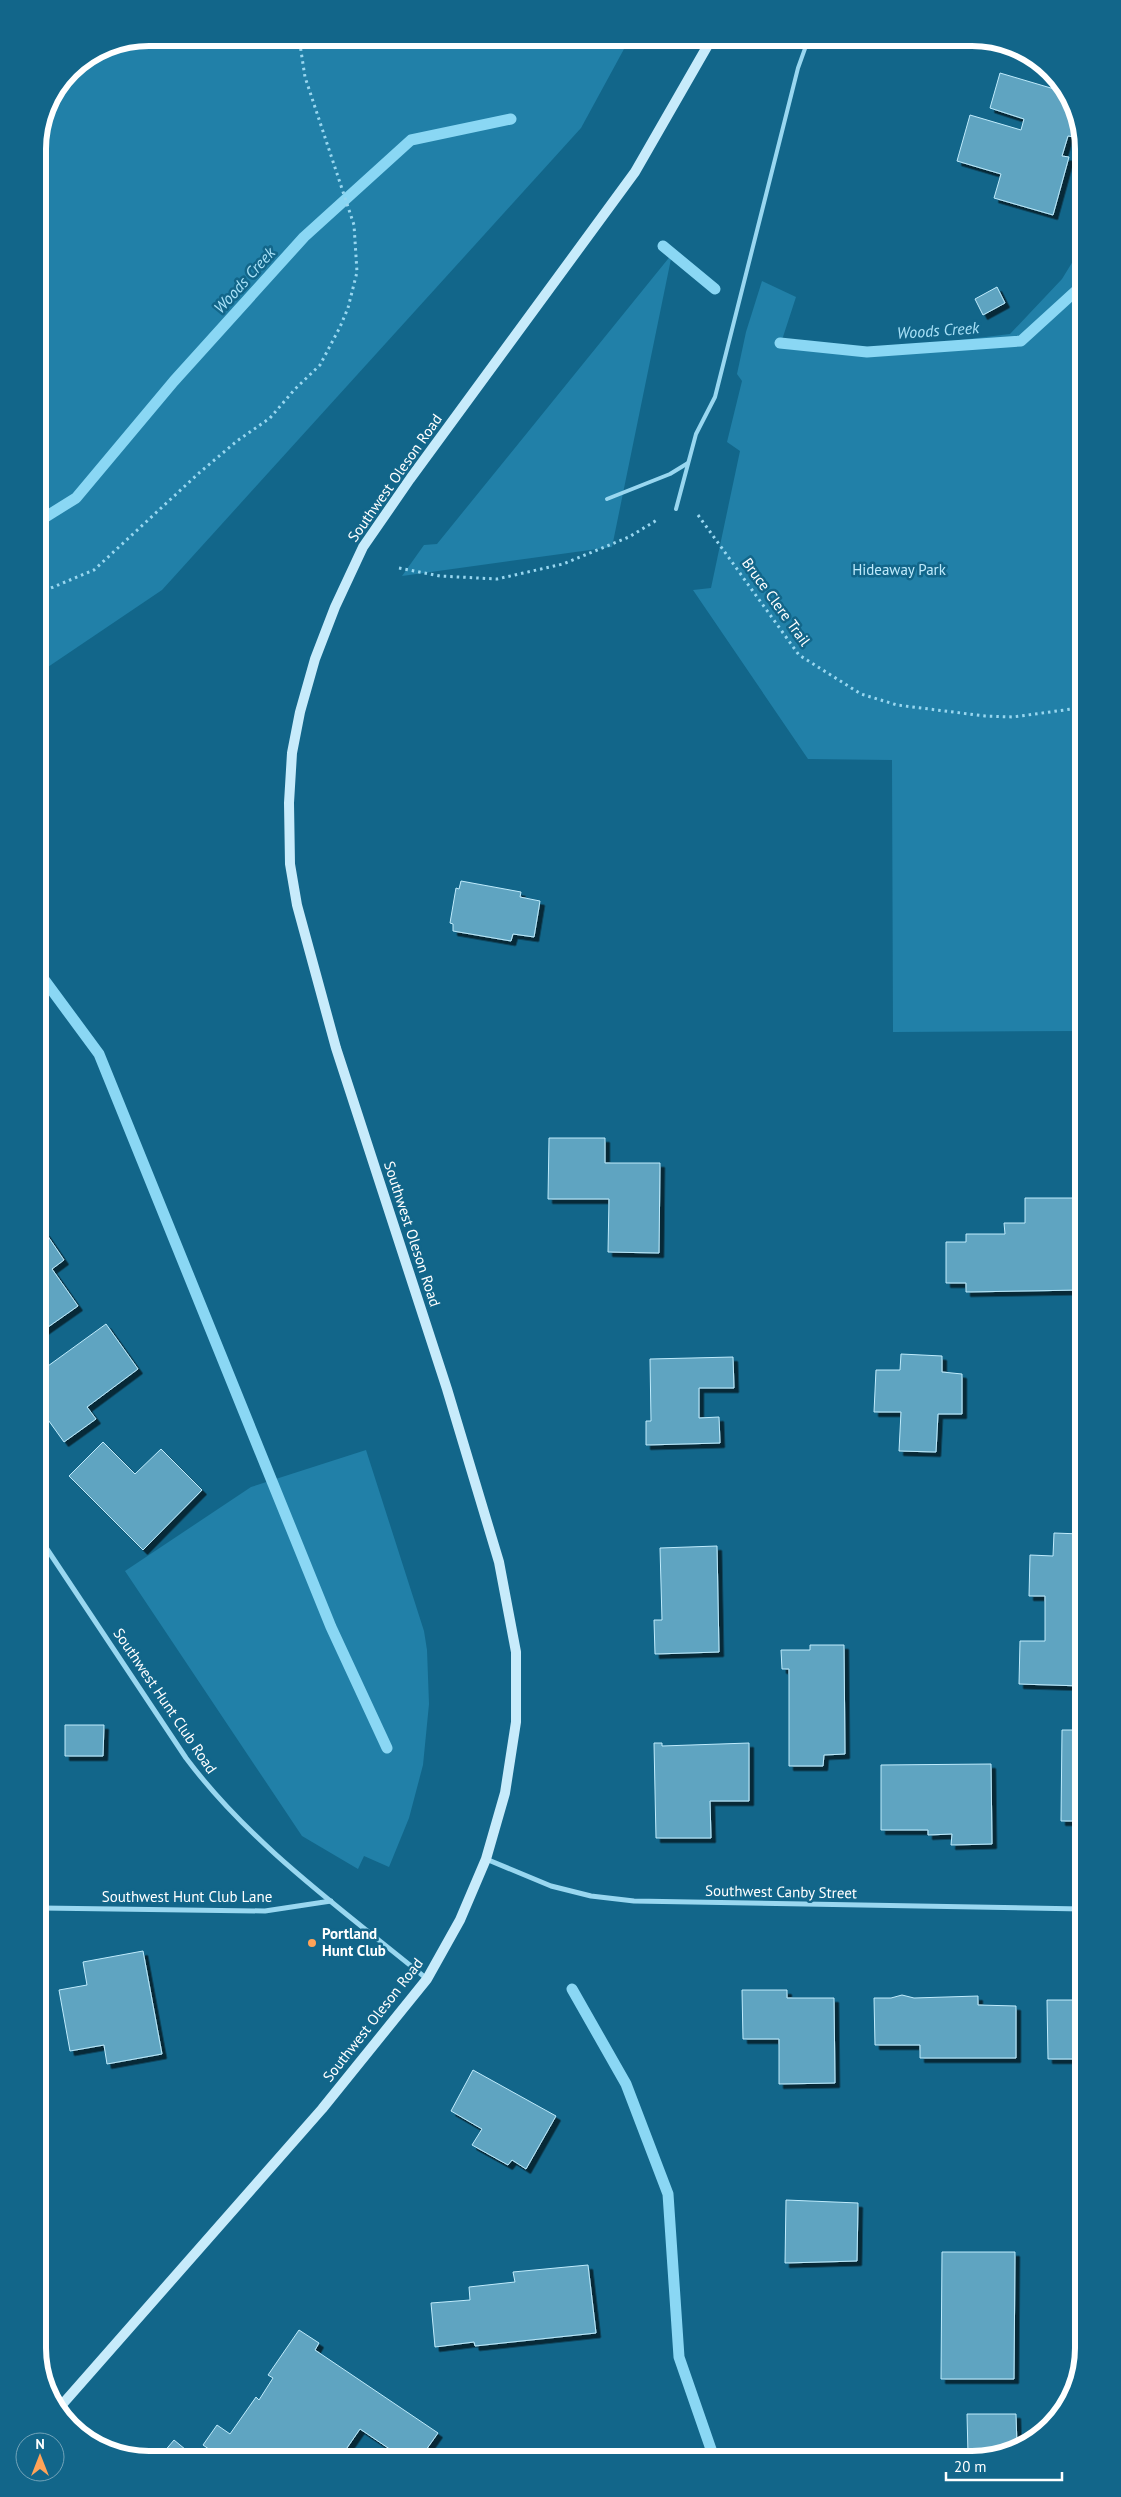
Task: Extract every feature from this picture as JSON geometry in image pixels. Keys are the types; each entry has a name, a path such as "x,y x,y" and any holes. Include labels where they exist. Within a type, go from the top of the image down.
{"main road":[{"name":"Southwest Oleson Road","path":"63,2404 322,2108 427,1979 460,1920 486,1859 505,1793 516,1722 516,1652 499,1562 447,1389 336,1048 297,905 290,864 289,803 292,753 300,712 315,659 334,607 363,546 635,172 707,46"}],"street":[{"name":"Southwest Hunt Club Road","path":"46,1548 186,1758 206,1784 259,1839 331,1901"},
{"name":"Southwest Canby Street","path":"486,1859 551,1886 590,1896 634,1901 1075,1909"},
{"name":"Southwest Hunt Club Lane","path":"46,1908 265,1911 331,1901"},
{"path":"331,1901 427,1979"}],"lane":[{"path":"676,509 696,434 715,397 798,68 806,46"},
{"path":"607,499 670,474 688,463"}],"path":[{"path":"46,590 94,570 199,473 237,441 270,418 294,389 320,365 348,308 357,272 354,224 304,77 299,46"},
{"path":"398,568 440,576 497,579 563,564 629,537 676,509"},
{"name":"Bruce Clere Trail","path":"676,509 696,512 799,655 861,694 897,705 985,716 1013,717 1075,709"}],"green space":[{"path":"149,46 626,46 581,128 162,590 46,668 46,142 54,110 76,76 110,54 129,48"},
{"path":"672,254 612,547 402,576 424,545 437,544"},
{"name":"Hideaway Park","path":"1075,258 1075,1031 893,1032 892,760 808,759 693,590 711,588 740,451 727,442 742,381 737,374 746,332 762,281 796,297 781,343 857,351 1010,334 1062,279"},
{"path":"366,1450 424,1631 427,1650 429,1704 423,1765 409,1818 389,1867 364,1856 358,1869 302,1836 125,1571 251,1487"}],"building":[{"path":"1000,73 1055,89 1057,92 1069,116 1074,137 1068,136 1062,156 1069,157 1053,215 994,198 1001,174 957,161 970,115 1021,130 1024,119 990,108"},
{"path":"997,287 1005,303 983,315 975,299"},
{"path":"461,881 521,892 520,897 540,901 534,937 513,934 511,941 453,931 453,924 450,923 456,888 459,889"},
{"path":"549,1138 605,1138 605,1163 660,1163 659,1253 608,1252 609,1199 548,1199"},
{"path":"1025,1198 1075,1198 1075,1290 966,1292 966,1283 946,1283 946,1242 966,1242 966,1234 1005,1234 1004,1223 1025,1223"},
{"path":"46,1233 64,1260 52,1269 78,1306 46,1328"},
{"path":"106,1324 138,1369 87,1407 96,1419 64,1442 46,1417 46,1367"},
{"path":"901,1354 942,1356 942,1372 962,1374 962,1414 938,1414 936,1452 899,1451 901,1412 874,1412 876,1370 900,1370"},
{"path":"733,1357 734,1388 699,1388 699,1418 719,1417 720,1443 646,1445 646,1421 651,1421 650,1359"},
{"path":"103,1442 135,1474 161,1449 202,1490 143,1550 69,1476"},
{"path":"1054,1533 1075,1534 1075,1686 1019,1684 1020,1641 1045,1641 1045,1596 1029,1596 1030,1555 1053,1556"},
{"path":"717,1546 719,1652 655,1654 654,1620 662,1620 660,1548"},
{"path":"810,1645 844,1645 845,1754 824,1755 823,1766 789,1766 789,1669 782,1669 781,1650 810,1650"},
{"path":"65,1725 104,1725 103,1756 65,1756"},
{"path":"1062,1730 1075,1730 1075,1821 1061,1821"},
{"path":"654,1743 662,1743 662,1746 749,1743 749,1801 710,1801 711,1838 656,1838"},
{"path":"991,1764 992,1844 951,1845 952,1834 928,1835 928,1830 881,1830 881,1765"},
{"path":"143,1951 162,2054 107,2064 104,2045 70,2051 59,1990 87,1985 83,1962"},
{"path":"742,1990 787,1990 787,1998 834,1998 835,2083 779,2084 779,2039 743,2039"},
{"path":"902,1995 914,1998 978,1996 978,2005 1016,2006 1016,2058 920,2058 920,2045 875,2045 874,1998 891,1998"},
{"path":"1047,2000 1075,2000 1075,2059 1048,2059"},
{"path":"473,2070 556,2116 526,2169 512,2160 508,2165 472,2145 482,2129 451,2111"},
{"path":"786,2200 858,2203 857,2261 785,2263"},
{"path":"942,2252 1015,2252 1014,2379 941,2379"},
{"path":"588,2265 596,2333 475,2346 474,2342 435,2347 431,2303 470,2300 469,2287 515,2282 513,2272"},
{"path":"299,2330 319,2343 315,2350 438,2433 425,2451 393,2451 360,2429 345,2451 212,2451 203,2445 217,2425 230,2434 256,2397 259,2400 273,2378 268,2375"},
{"path":"967,2414 1016,2414 1017,2440 992,2449 968,2451"},
{"path":"174,2440 187,2451 165,2451"}],"waterway":[{"name":"Woods Creek","path":"46,517 76,498 174,381 304,237 411,140 511,119"},
{"name":"Woods Creek","path":"663,246 715,289"},
{"name":"Woods Creek","path":"780,343 867,352 1021,341 1075,292"},
{"path":"46,982 99,1054 331,1627 387,1748"},
{"path":"572,1989 626,2084 668,2194 679,2357 712,2451"}],"place":[{"name":"Portland Hunt Club","path":"312,1943"}]}
